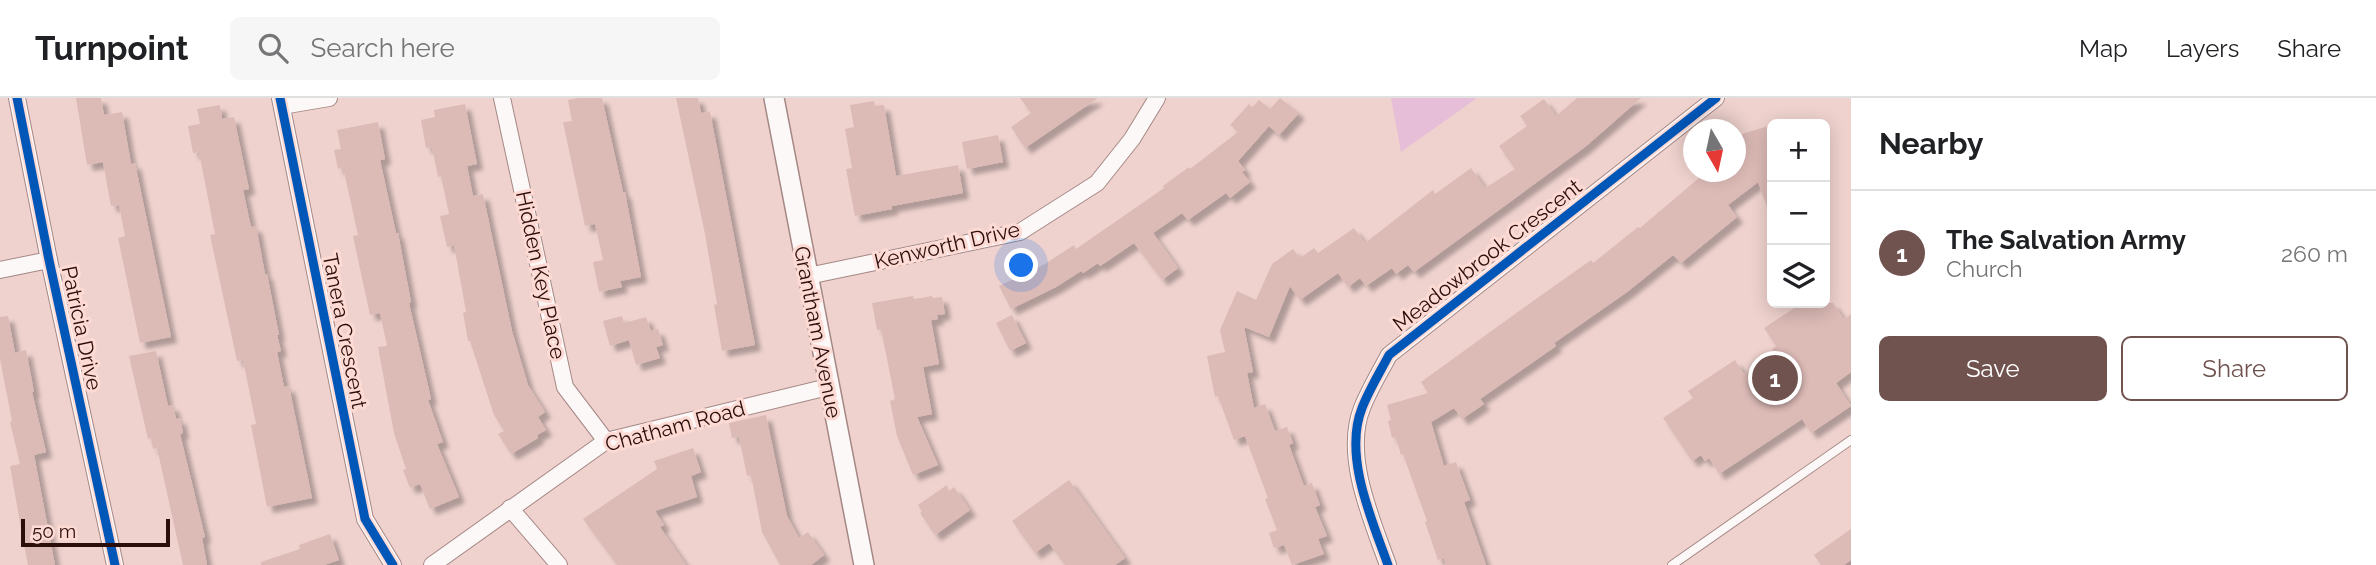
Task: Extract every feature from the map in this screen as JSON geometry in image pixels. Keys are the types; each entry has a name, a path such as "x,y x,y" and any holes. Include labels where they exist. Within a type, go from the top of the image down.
{"street":[{"name":"Patricia Drive","path":"17,98 115,565"},
{"path":"281,102 329,98"},
{"name":"Hidden Key Place","path":"502,98 565,387 606,441"},
{"name":"Grantham Avenue","path":"774,98 864,565"},
{"name":"Kenworth Drive","path":"807,276 1020,232 1097,183 1132,139 1157,98"},
{"name":"Meadowbrook Crescent","path":"1388,565 1359,480 1356,446 1361,410 1389,355 1716,98"},
{"name":"Tanera Crescent","path":"281,102 365,519 393,565"},
{"path":"0,270 49,260"},
{"name":"Chatham Road","path":"432,565 606,441 828,387"},
{"path":"510,508 559,565"}],"lane":[{"path":"1672,565 1851,440"}],"shaded area":[{"path":"1391,98 1477,98 1401,152"}],"building":[{"path":"76,98 101,98 104,115 122,112 131,164 135,163 171,337 140,343 118,238 125,236 119,205 111,206 103,162 87,165"},
{"path":"602,98 625,192 641,277 620,281 622,287 599,292 593,262 603,260 595,224 585,226 563,122 572,121 568,100"},
{"path":"676,98 698,98 701,113 710,112 755,345 722,351 705,234"},
{"path":"1020,98 1098,98 1025,148 1011,127 1031,113"},
{"path":"1280,98 1299,113 1279,135 1269,126 1238,161 1250,182 1230,198 1226,193 1188,220 1182,213 1153,233 1178,268 1162,280 1134,243 1100,266 1098,263 1083,273 1081,271 1056,287 1011,309 999,286 1045,264 1074,245 1076,249 1164,188 1163,186 1238,132 1230,125 1249,104 1252,107 1259,100 1270,109"},
{"path":"1577,98 1641,98 1585,147 1414,272 1408,265 1396,274 1392,268 1366,286 1360,278 1348,287 1338,273 1300,300 1290,286 1269,337 1244,327 1253,372 1247,373 1254,408 1265,404 1275,431 1287,427 1293,443 1289,445 1304,486 1312,483 1320,505 1315,507 1327,536 1318,539 1324,554 1292,565 1284,545 1274,548 1269,533 1277,530 1245,436 1234,440 1218,396 1215,397 1207,356 1225,352 1220,330 1237,291 1256,300 1272,264 1293,249 1300,258 1314,248 1318,253 1354,228 1365,243 1433,190 1435,194 1471,168 1485,188 1515,169 1499,146 1527,126 1520,116 1544,99 1556,116"},
{"path":"874,101 875,106 884,105 896,176 958,165 963,193 855,216 846,169 852,168 845,129 854,127 850,105"},
{"path":"465,104 477,164 467,166 473,196 483,194 512,331 528,385 545,412 538,417 546,430 511,454 498,434 504,431 494,415 468,341 463,313 466,312 454,245 447,247 440,216 449,214 441,176 438,177 432,147 426,148 421,120 435,117 434,110"},
{"path":"220,105 222,119 234,117 249,189 243,190 251,227 256,226 267,274 279,335 281,351 277,352 284,387 289,386 312,498 267,507 251,425 256,424 243,360 237,361 210,235 215,234 199,152 193,153 188,126 200,124 197,109"},
{"path":"378,122 385,159 380,160 398,233 411,302 409,303 431,399 428,400 443,442 437,444 459,497 430,509 420,484 410,488 403,470 406,469 394,433 378,347 387,346 380,313 370,315 353,236 358,235 343,167 338,169 334,150 341,149 337,130"},
{"path":"1767,126 1767,207 1758,182 1728,205 1737,217 1681,263 1673,255 1627,292 1554,343 1556,346 1480,399 1484,404 1462,419 1454,408 1431,422 1444,466 1456,462 1470,500 1464,502 1486,565 1446,565 1444,558 1438,560 1403,454 1401,455 1396,437 1392,438 1387,405 1428,393 1421,382 1591,260 1593,263 1694,182 1746,182 1746,133"},
{"path":"998,135 1003,162 967,169 962,142"},
{"path":"913,296 914,299 942,297 945,314 937,315 938,319 931,320 939,364 923,367 932,414 917,417 938,465 913,475 897,436 890,401 895,399 881,329 877,330 872,303"},
{"path":"1830,303 1833,303 1844,319 1851,314 1851,372 1836,383 1851,406 1811,433 1802,419 1719,474 1709,458 1705,461 1701,455 1692,461 1663,418 1693,398 1688,391 1735,360 1744,374 1775,353 1772,349 1776,346 1764,328 1794,308 1830,308"},
{"path":"1012,315 1026,343 1010,351 996,323"},
{"path":"8,316 15,353 26,350 32,392 46,452 34,455 55,565 28,565 22,534 10,466 20,464 0,359 0,317"},
{"path":"622,316 624,323 646,317 651,331 658,329 663,345 656,347 660,358 636,365 629,340 610,346 603,321"},
{"path":"156,351 168,406 173,405 176,419 180,418 183,433 180,434 205,537 202,538 207,565 183,565 157,448 153,449 151,438 148,439 129,356"},
{"path":"766,415 787,516 799,538 808,532 824,555 811,565 780,565 762,532 751,475 747,476 739,437 732,438 729,423"},
{"path":"693,448 701,472 691,476 697,497 655,511 664,525 660,527 686,565 617,565 583,519 657,469 654,461"},
{"path":"1069,480 1125,558 1115,565 1065,565 1049,543 1035,553 1012,521"},
{"path":"947,485 949,491 954,487 970,510 935,535 920,513 922,512 918,505"},
{"path":"1851,529 1851,560 1844,565 1821,565 1814,555"},
{"path":"330,534 339,560 324,565 261,565 261,562 300,549 299,545"}],"cycle path":[{"path":"17,98 115,565"},
{"path":"280,98 365,519 393,565"},
{"path":"1388,565 1362,488 1356,446 1362,408 1389,355 1716,98"}],"place":[{"name":"The Salvation Army","path":"1775,378"}]}
